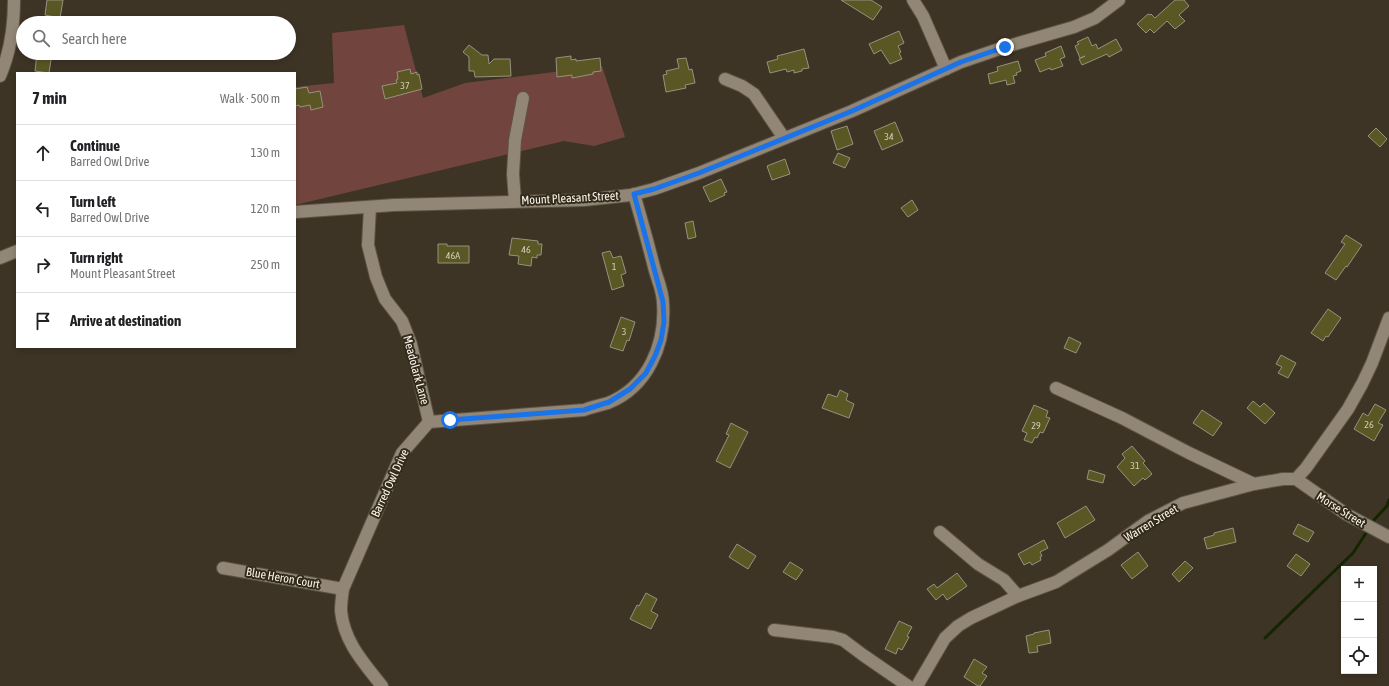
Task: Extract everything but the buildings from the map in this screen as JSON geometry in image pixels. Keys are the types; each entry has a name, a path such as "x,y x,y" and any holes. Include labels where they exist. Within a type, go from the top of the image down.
{"street":[{"path":"0,76 11,40 14,0"},
{"path":"913,0 923,16 946,69"},
{"name":"Mount Pleasant Street","path":"296,212 370,207 515,201 584,200 634,194 676,182 750,153 874,102 946,69 1005,47 1074,27 1095,18 1119,0"},
{"path":"725,79 742,86 754,94 784,138"},
{"path":"515,201 513,174 515,140 523,98"},
{"path":"429,422 584,410 609,402 630,389 646,373 661,340 664,322 663,302 634,194"},
{"name":"Meadolark Lane","path":"370,207 368,245 376,277 385,299 402,321 411,344 429,422"},
{"path":"0,258 16,251"},
{"path":"1296,479 1306,468 1348,409 1372,363 1389,318"},
{"path":"1056,388 1122,418 1189,453 1254,484"},
{"name":"Barred Owl Drive","path":"382,686 355,652 350,643 341,610 343,589 402,453 429,422"},
{"name":"Warren Street","path":"917,686 945,638 958,626 977,615 1018,596 1056,582 1091,561 1166,511 1183,503 1254,484 1283,479 1296,479"},
{"name":"Morse Street","path":"1296,479 1346,514 1389,536"},
{"path":"940,532 978,564 1004,580 1018,596"},
{"name":"Blue Heron Court","path":"223,568 343,589"},
{"path":"774,630 833,637 843,640 908,686"}],"shaded area":[{"path":"404,25 423,98 465,83 602,66 625,137 594,146 564,141 296,205 296,87 334,83 332,33"}],"waterway":[{"path":"1374,520 1387,506 1389,500"},
{"path":"1265,638 1353,553 1366,533"}],"route":[{"path":"450,420 584,410 609,402 630,389 646,373 661,340 664,322 663,302 634,194 676,182 750,153 763,146 874,102 961,62 1005,47"}]}
